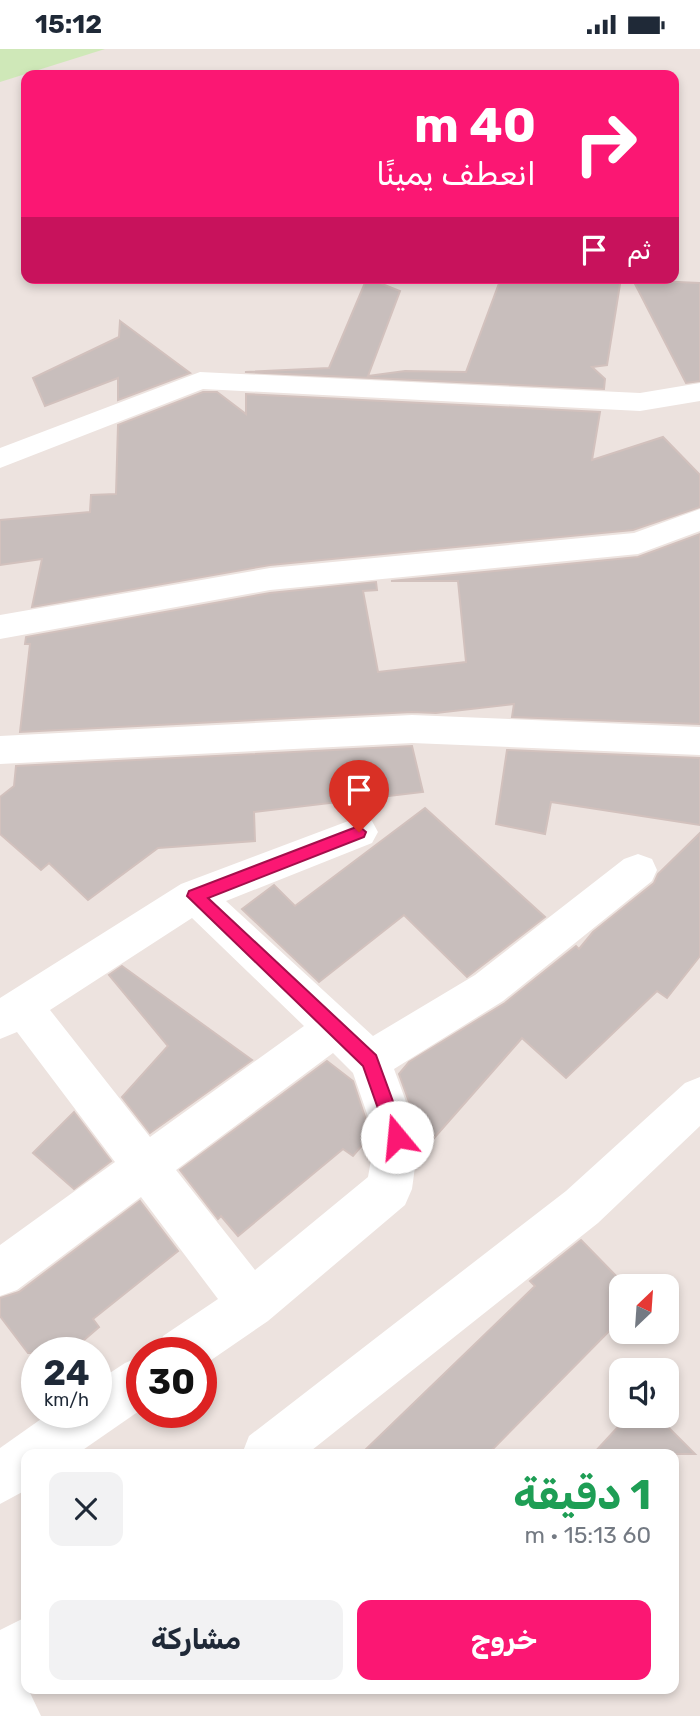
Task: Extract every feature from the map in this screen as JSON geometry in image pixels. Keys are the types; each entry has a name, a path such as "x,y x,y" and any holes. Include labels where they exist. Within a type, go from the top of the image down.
{"street":[{"path":"0,459 200,380 640,402 700,392"},
{"path":"0,627 270,579 638,543 700,519"},
{"path":"0,750 412,729 700,741"},
{"path":"251,1304 146,1167 11,1013 195,896 359,832"},
{"path":"370,1061 489,988 638,870"},
{"path":"195,896 370,1061 397,1137 390,1189 251,1304 203,1337"},
{"path":"0,1273 335,1027"},
{"path":"273,1449 582,1207 700,1097"},
{"path":"41,1449 72,1428"},
{"path":"0,1478 21,1463"},
{"path":"0,1664 21,1648"},
{"path":"0,1691 13,1716"}],"green space":[{"path":"0,49 105,49 38,70 21,70 21,75 0,82"}],"building":[{"path":"700,283 700,381 686,383 635,284"},
{"path":"364,284 382,284 400,291 368,376 405,371 466,372 499,284 620,284 607,365 592,367 605,379 604,389 245,372 329,368"},
{"path":"120,321 190,373 118,400 118,378 45,406 33,378 119,337"},
{"path":"203,392 217,392 246,414 246,394 600,412 592,460 663,437 700,475 700,507 633,530 270,565 32,607 42,559 0,565 0,520 90,512 91,495 116,494 118,425"},
{"path":"700,534 700,724 512,717 514,704 436,713 20,732 30,644 25,644 26,637 270,593 376,582 377,590 363,591 378,672 466,662 458,581 391,581 638,557"},
{"path":"412,746 423,792 254,812 255,841 158,848 88,900 49,863 41,870 0,834 0,797 14,786 16,766"},
{"path":"507,750 700,758 700,825 551,802 545,834 496,824"},
{"path":"425,808 545,917 467,977 404,915 319,982 242,909 274,885 295,906"},
{"path":"700,833 700,956 667,998 657,991 566,1078 522,1038 434,1138 417,1124 399,1074 409,1062 505,1003 576,946 579,949 593,932 654,883 658,874"},
{"path":"122,966 252,1060 150,1133 122,1097 168,1046 109,975"},
{"path":"327,1061 353,1081 371,1135 353,1156 343,1149 238,1236 221,1216 218,1219 180,1170"},
{"path":"74,1112 111,1161 74,1189 33,1153"},
{"path":"140,1201 178,1251 93,1319 99,1327 87,1337 21,1337 21,1344 0,1316 0,1298 19,1292"},
{"path":"581,1240 614,1274 609,1274 609,1331 493,1449 366,1449 535,1286 530,1281"},
{"path":"617,1428 669,1428 695,1454 679,1454 679,1449 598,1449"}],"route":[{"path":"359,832 195,896 370,1061 397,1137"}]}
